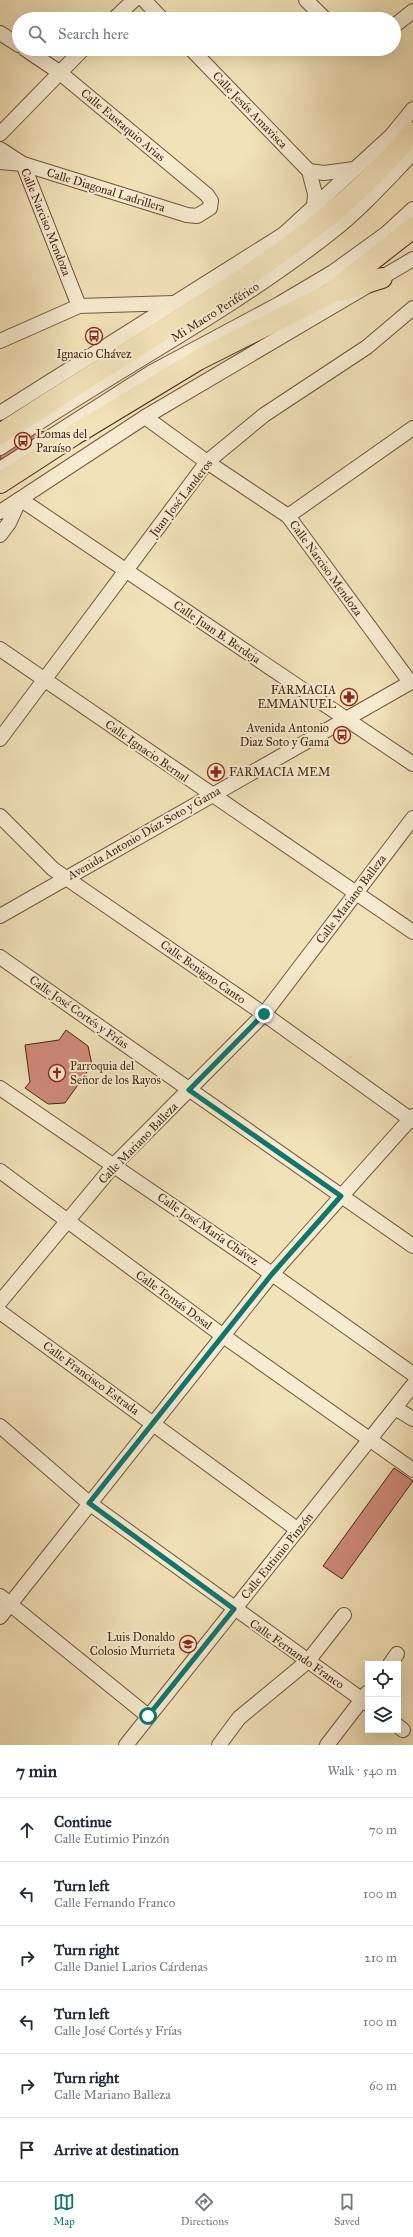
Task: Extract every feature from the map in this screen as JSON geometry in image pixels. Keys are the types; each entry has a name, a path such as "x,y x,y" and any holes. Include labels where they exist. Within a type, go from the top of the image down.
{"highway":[{"path":"0,434 240,281 292,246 339,207 393,156 413,132"},
{"path":"293,329 321,298 413,228"},
{"path":"0,483 100,418 198,360 321,298 382,278"}],"street":[{"path":"121,12 134,0"},
{"path":"144,0 155,12"},
{"path":"306,0 318,12"},
{"path":"401,20 413,11"},
{"path":"0,33 12,41"},
{"name":"Calle Eustaquio Arias","path":"35,56 59,72 207,195 211,201 210,208"},
{"path":"0,134 76,56"},
{"name":"Calle Jesús Amavisca","path":"198,56 309,171"},
{"path":"0,413 284,234 391,136 413,109"},
{"name":"Calle Narciso Mendoza","path":"0,149 23,164 79,306"},
{"name":"Mi Macro Periférico","path":"0,448 47,416 238,298 287,265 334,231 370,199 413,153"},
{"name":"Calle Diagonal Ladrillera","path":"0,162 23,164 187,215 197,216 210,208"},
{"path":"314,206 315,194 309,171 324,173 354,169"},
{"name":"Mi Macro Periférico","path":"0,469 152,372 279,304 333,272 386,233 413,209"},
{"path":"0,512 145,417 293,329 382,278 411,264"},
{"path":"0,341 79,306 174,303"},
{"name":"Juan José Landeros","path":"0,739 207,462 234,438 264,415 367,347 413,308"},
{"name":"Calle Narciso Mendoza","path":"145,417 207,462 288,516 411,682"},
{"path":"288,516 413,428"},
{"path":"0,535 9,523 20,499"},
{"name":"Calle Juan B. Berdeja","path":"20,499 413,764"},
{"name":"Calle Ignacio Bernal","path":"0,649 210,795 413,932"},
{"name":"Avenida Antonio Díaz Soto y Gama","path":"0,916 210,795 411,682"},
{"name":"Calle Benigno Canto","path":"0,816 53,869 264,1014 412,1119"},
{"name":"Calle Mariano Balleza","path":"0,1302 114,1165 264,1014 413,818"},
{"name":"Calle José Cortés y Frías","path":"0,957 413,1246"},
{"name":"Calle José María Chávez","path":"0,1088 272,1274 413,1374"},
{"path":"0,1617 5,1600 89,1503 272,1274 412,1119"},
{"name":"Calle Tomás Dosal","path":"0,1171 222,1335 413,1470"},
{"name":"Calle Francisco Estrada","path":"0,1312 298,1530"},
{"name":"Calle Eutimio Pinzón","path":"126,1745 413,1385"},
{"path":"395,1408 413,1419"},
{"name":"Calle Fernando Franco","path":"0,1426 89,1503 234,1609 308,1661 365,1698"},
{"path":"5,1600 148,1716"},
{"path":"219,1745 239,1718 308,1661 344,1615"},
{"path":"327,1745 365,1700"}],"building":[{"name":"Lomas del Paraíso","path":"33,430 47,432 0,461 0,451"},
{"name":"Parroquia del Señor de los Rayos","path":"66,1030 88,1046 92,1065 65,1103 48,1104 25,1088 30,1082 25,1045 59,1040"},
{"path":"394,1468 413,1481 342,1579 323,1566"}],"place":[{"name":"Ignacio Chávez","path":"94,336"},
{"name":"Lomas del Paraíso","path":"23,441"},
{"name":"FARMACIA EMMANUEL","path":"349,697"},
{"name":"Avenida Antonio Diaz Soto y Gama","path":"342,735"},
{"name":"FARMACIA MEM","path":"216,772"},
{"name":"Parroquia del Señor de los Rayos","path":"57,1073"},
{"name":"Luis Donaldo Colosio Murrieta","path":"188,1644"}],"route":[{"path":"148,1716 234,1609 89,1503 272,1274 341,1196 189,1090 264,1014"}]}
